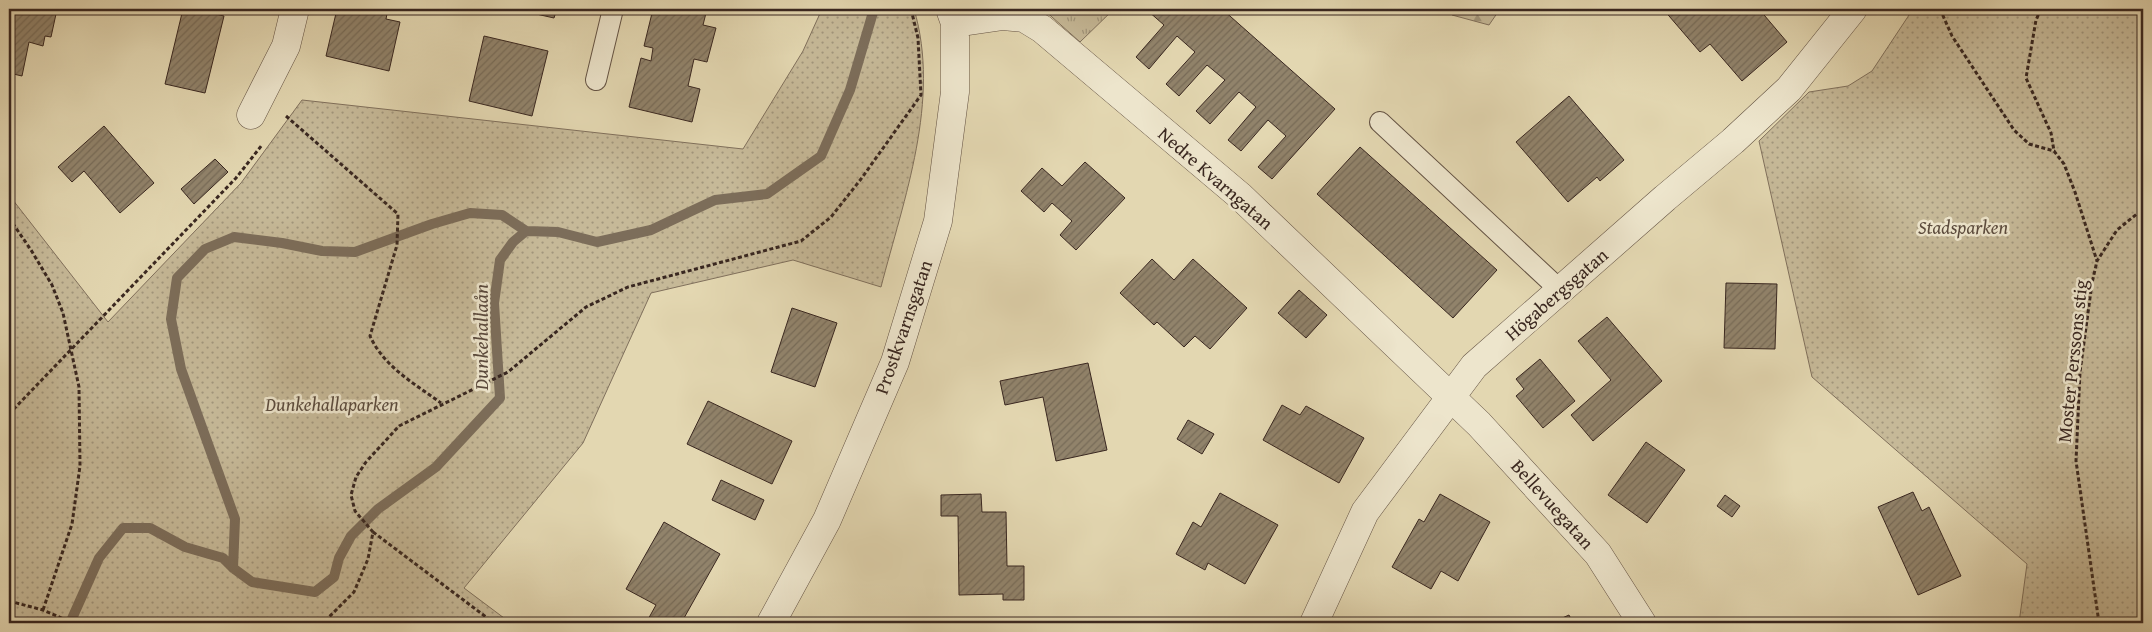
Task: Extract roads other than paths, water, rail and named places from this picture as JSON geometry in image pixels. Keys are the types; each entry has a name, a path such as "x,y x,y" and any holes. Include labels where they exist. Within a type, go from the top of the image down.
{"street":[{"path":"257,104 286,46 295,9"},
{"name":"Högabergsgatan","path":"1314,623 1365,512 1474,366 1733,141 1789,89 1853,9"},
{"name":"Nedre Kvarngatan","path":"952,16 1024,18 1042,29 1240,196 1450,396"},
{"name":"Prostkvarnsgatan","path":"771,623 827,520 895,362 938,221 955,92 952,16"},
{"name":"Bellevuegatan","path":"1450,396 1537,486 1598,554 1642,623"}],"lane":[{"path":"596,80 613,9"},
{"path":"1380,122 1560,290"}],"waterway":[{"name":"Dunkehallaån","path":"70,623 99,558 123,528 150,528 185,547 223,558 252,582 315,592 334,577 339,558 351,536 378,509 436,467 500,398 494,303 500,260 513,242 526,231 558,232 597,242 651,230 715,200 767,194 821,156 850,90 874,9"},
{"path":"233,568 235,519 181,369 171,319 177,278 205,249 234,237 282,243 322,251 355,252 432,224 470,213 502,215 526,231"}],"park label":[{"name":"Stadsparken","path":"1963,227"},
{"name":"Dunkehallaparken","path":"332,404"}]}
